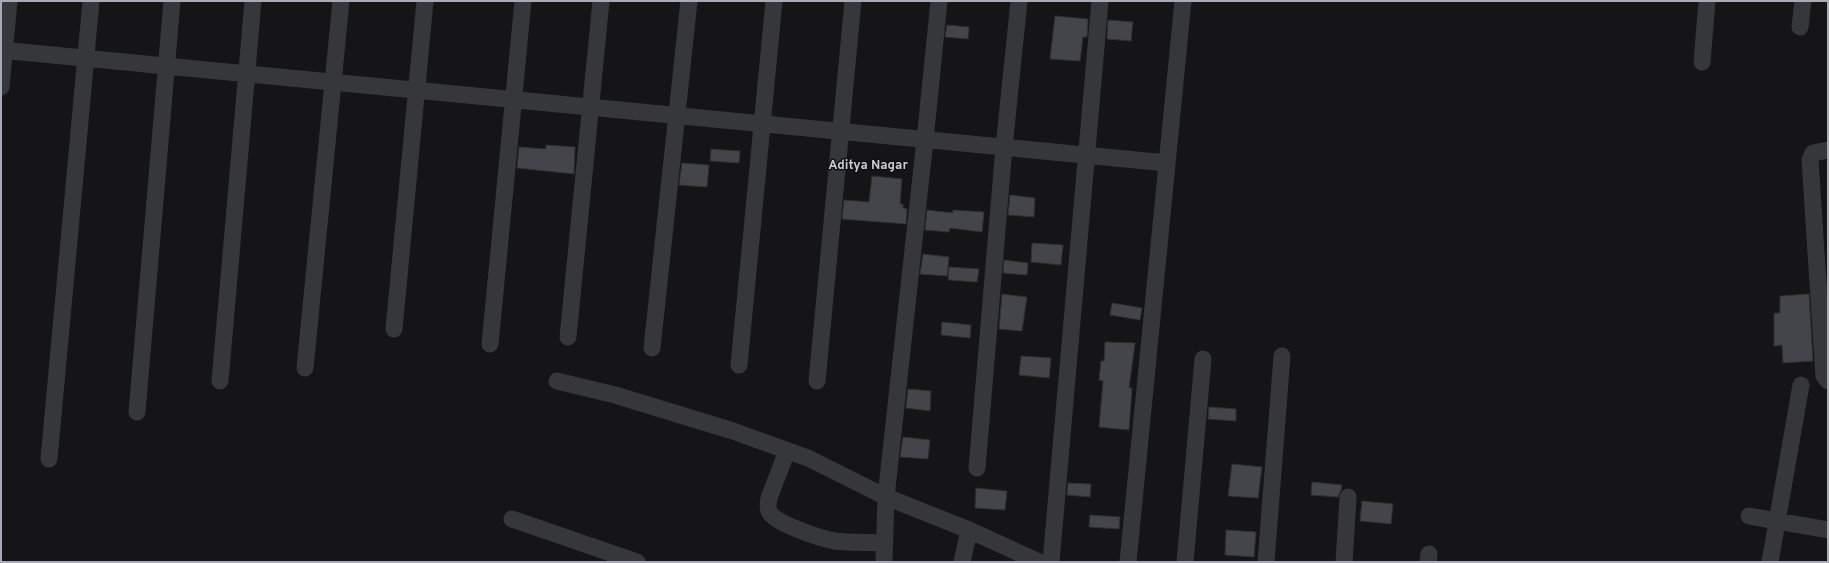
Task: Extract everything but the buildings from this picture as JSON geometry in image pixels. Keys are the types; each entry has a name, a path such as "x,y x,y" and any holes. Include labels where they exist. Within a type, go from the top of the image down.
{"street":[{"path":"1,87 3,50 9,1"},
{"path":"49,459 91,1"},
{"path":"136,412 172,1"},
{"path":"220,381 245,74 253,1"},
{"path":"305,368 341,1"},
{"path":"394,329 418,90 425,1"},
{"path":"490,344 522,1"},
{"path":"568,337 601,1"},
{"path":"652,348 689,1"},
{"path":"739,365 774,1"},
{"path":"817,382 853,1"},
{"path":"884,562 886,497 925,140 938,1"},
{"path":"977,468 1018,1"},
{"path":"1051,562 1100,1"},
{"path":"1128,562 1182,1"},
{"path":"1702,62 1707,1"},
{"path":"1800,27 1803,1"},
{"path":"3,50 1167,163"},
{"path":"1828,150 1813,154 1810,160 1824,376 1828,381"},
{"path":"1266,562 1282,356"},
{"path":"1186,562 1203,359"},
{"path":"557,381 615,395 733,431 787,451 814,462 886,497 969,530 1039,562"},
{"path":"1770,562 1801,385"},
{"path":"787,451 769,498 768,505 770,513 778,520 807,534 835,541 885,543"},
{"path":"1344,562 1348,497"},
{"path":"1749,516 1828,530"},
{"path":"512,519 637,562"},
{"path":"962,562 969,530"}],"district":[{"name":"Aditya Nagar","path":"868,164"}]}
